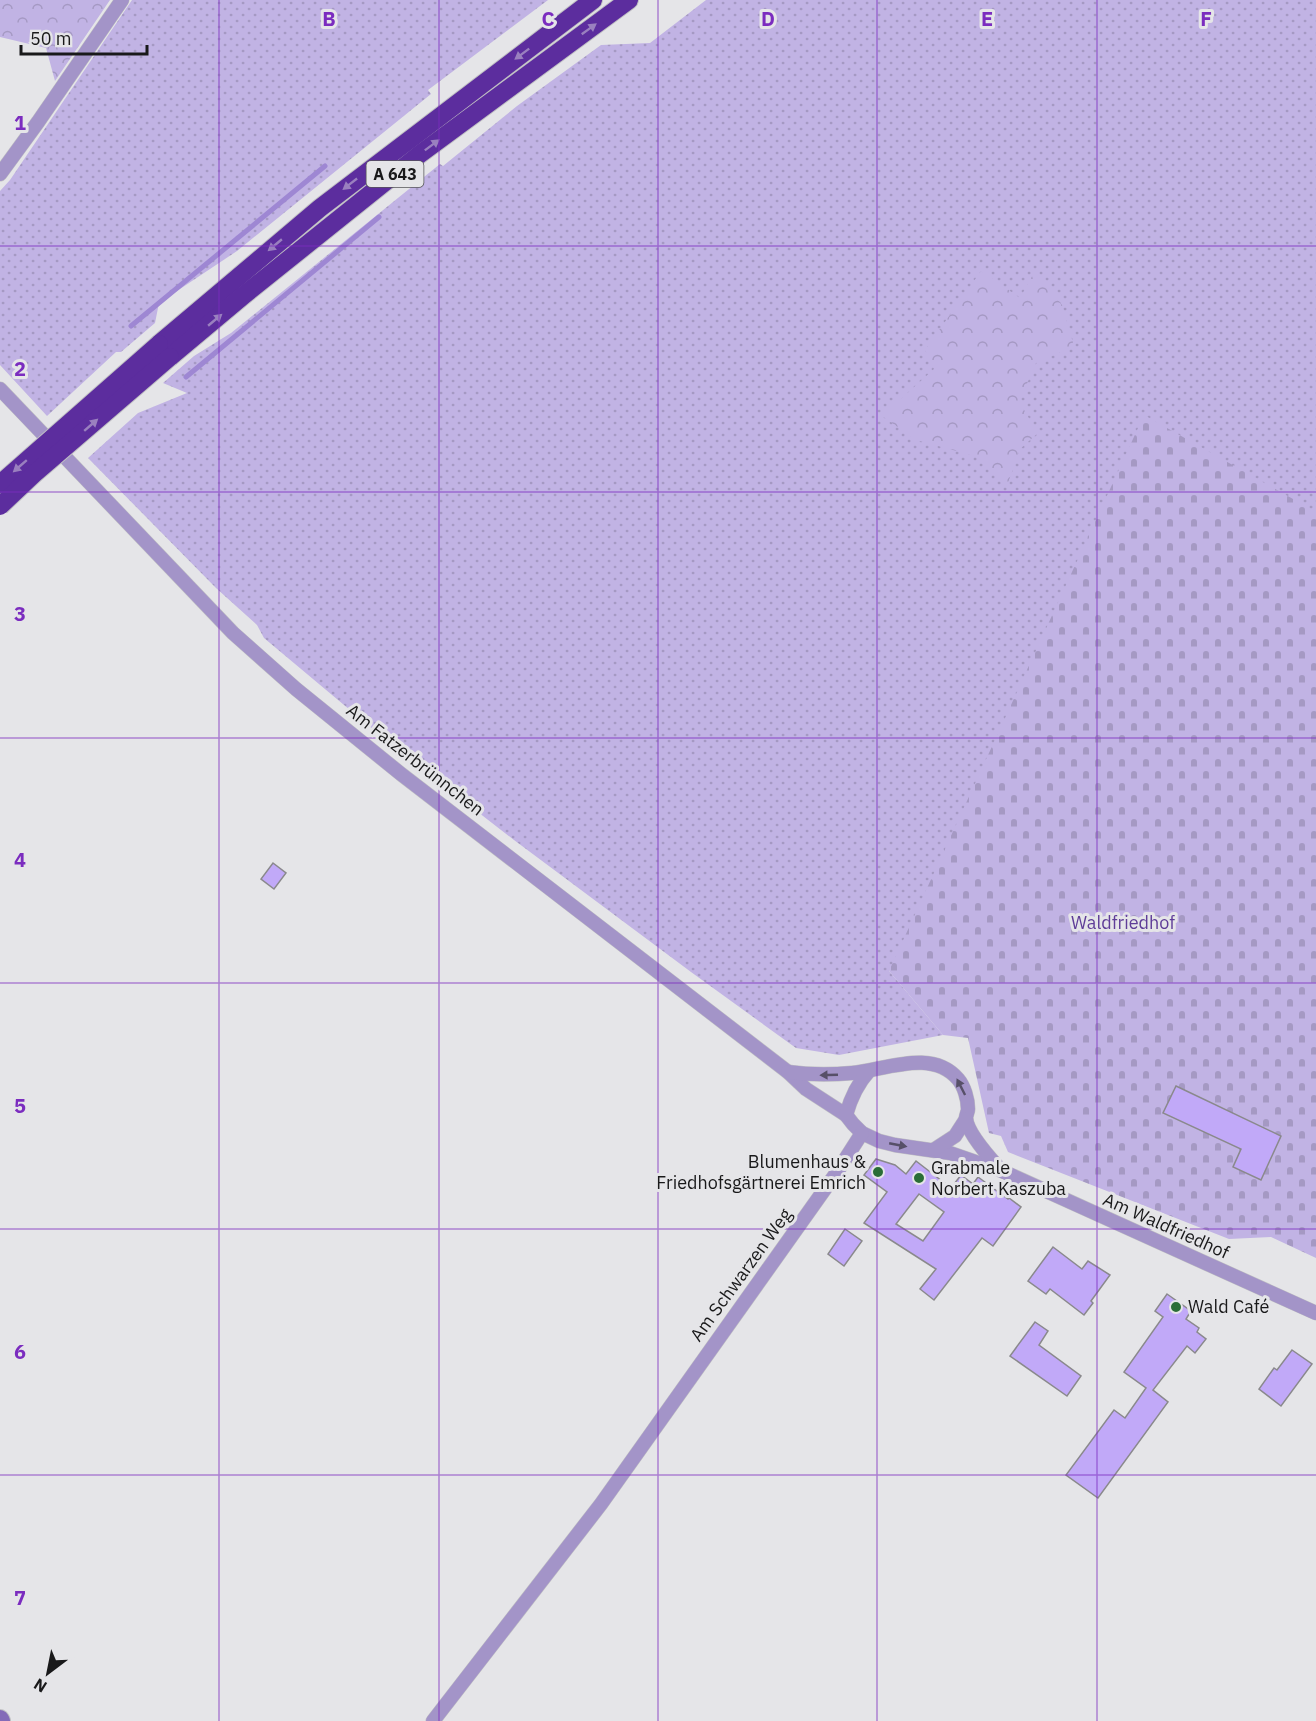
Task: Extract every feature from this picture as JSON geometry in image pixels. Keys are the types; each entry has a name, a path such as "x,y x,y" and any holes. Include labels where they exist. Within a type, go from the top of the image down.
{"highway":[{"name":"A 643","path":"0,506 320,208 593,0"},
{"name":"A 643","path":"0,484 164,351 244,295 420,154 629,0"}],"street":[{"path":"0,174 122,0"},
{"name":"Am Fatzerbrünnchen","path":"0,389 233,633 296,689 401,774 788,1072 806,1089 846,1115"},
{"path":"788,1072 814,1075 869,1071 915,1063 926,1063 944,1068 958,1079 964,1089 968,1110 966,1119 955,1136 935,1149"},
{"path":"869,1071 856,1087 846,1115 862,1132 879,1141 935,1149 966,1157 1002,1171"},
{"path":"966,1119 984,1150 1002,1171"},
{"name":"Am Schwarzen Weg","path":"434,1721 601,1504 837,1172 862,1132"},
{"name":"Am Waldfriedhof","path":"1002,1171 1316,1313"}],"green space":[{"path":"0,0 110,0 55,81 46,48 0,37"},
{"path":"132,0 548,0 428,90 431,94 237,251 159,303 155,323 121,352 116,352 47,416 0,365 0,191 10,180"},
{"path":"706,0 1316,0 1316,519 889,971 943,1035 839,1055 796,1048 514,840 393,746 264,638 257,625 216,588 88,458 138,413 187,393 163,383 194,356 231,333 440,164 443,166 517,106 601,45 650,43"},
{"path":"981,271 1020,298 1035,271 1062,305 1074,346 1036,363 1019,402 1038,433 1020,449 1008,483 975,456 916,440 882,416 934,369 925,350"},
{"name":"Waldfriedhof","path":"1144,415 1316,512 1316,1258 1271,1237 1229,1239 1008,1152 1001,1136 989,1133 968,1038 943,1035 889,971"}],"building":[{"path":"273,863 286,873 274,889 261,879"},
{"path":"1176,1086 1281,1136 1261,1180 1233,1167 1241,1149 1163,1113"},
{"path":"876,1159 895,1165 906,1174 916,1161 951,1188 961,1175 973,1184 978,1177 1021,1207 993,1246 982,1238 934,1300 920,1289 936,1269 864,1223 887,1192 864,1175","holes":["919,1194 944,1212 923,1241 896,1224"]},
{"path":"845,1229 862,1241 844,1266 828,1254"},
{"path":"1053,1247 1082,1269 1088,1261 1110,1275 1084,1315 1050,1289 1046,1294 1028,1281"},
{"path":"1167,1294 1191,1311 1186,1319 1199,1328 1197,1332 1206,1339 1195,1353 1187,1346 1153,1390 1168,1402 1098,1498 1066,1475 1114,1410 1125,1418 1146,1388 1124,1372 1163,1317 1155,1311"},
{"path":"1035,1322 1048,1331 1039,1345 1081,1376 1067,1396 1010,1356"},
{"path":"1292,1350 1312,1364 1281,1406 1259,1389 1274,1368 1277,1370"}],"waterway":[{"path":"131,326 325,166"},
{"path":"186,377 379,217"}],"place":[{"name":"Blumenhaus & Friedhofsgärtnerei Emrich","path":"878,1172"},
{"name":"Grabmale Norbert Kaszuba","path":"919,1178"},
{"name":"Wald Café","path":"1176,1307"}]}
